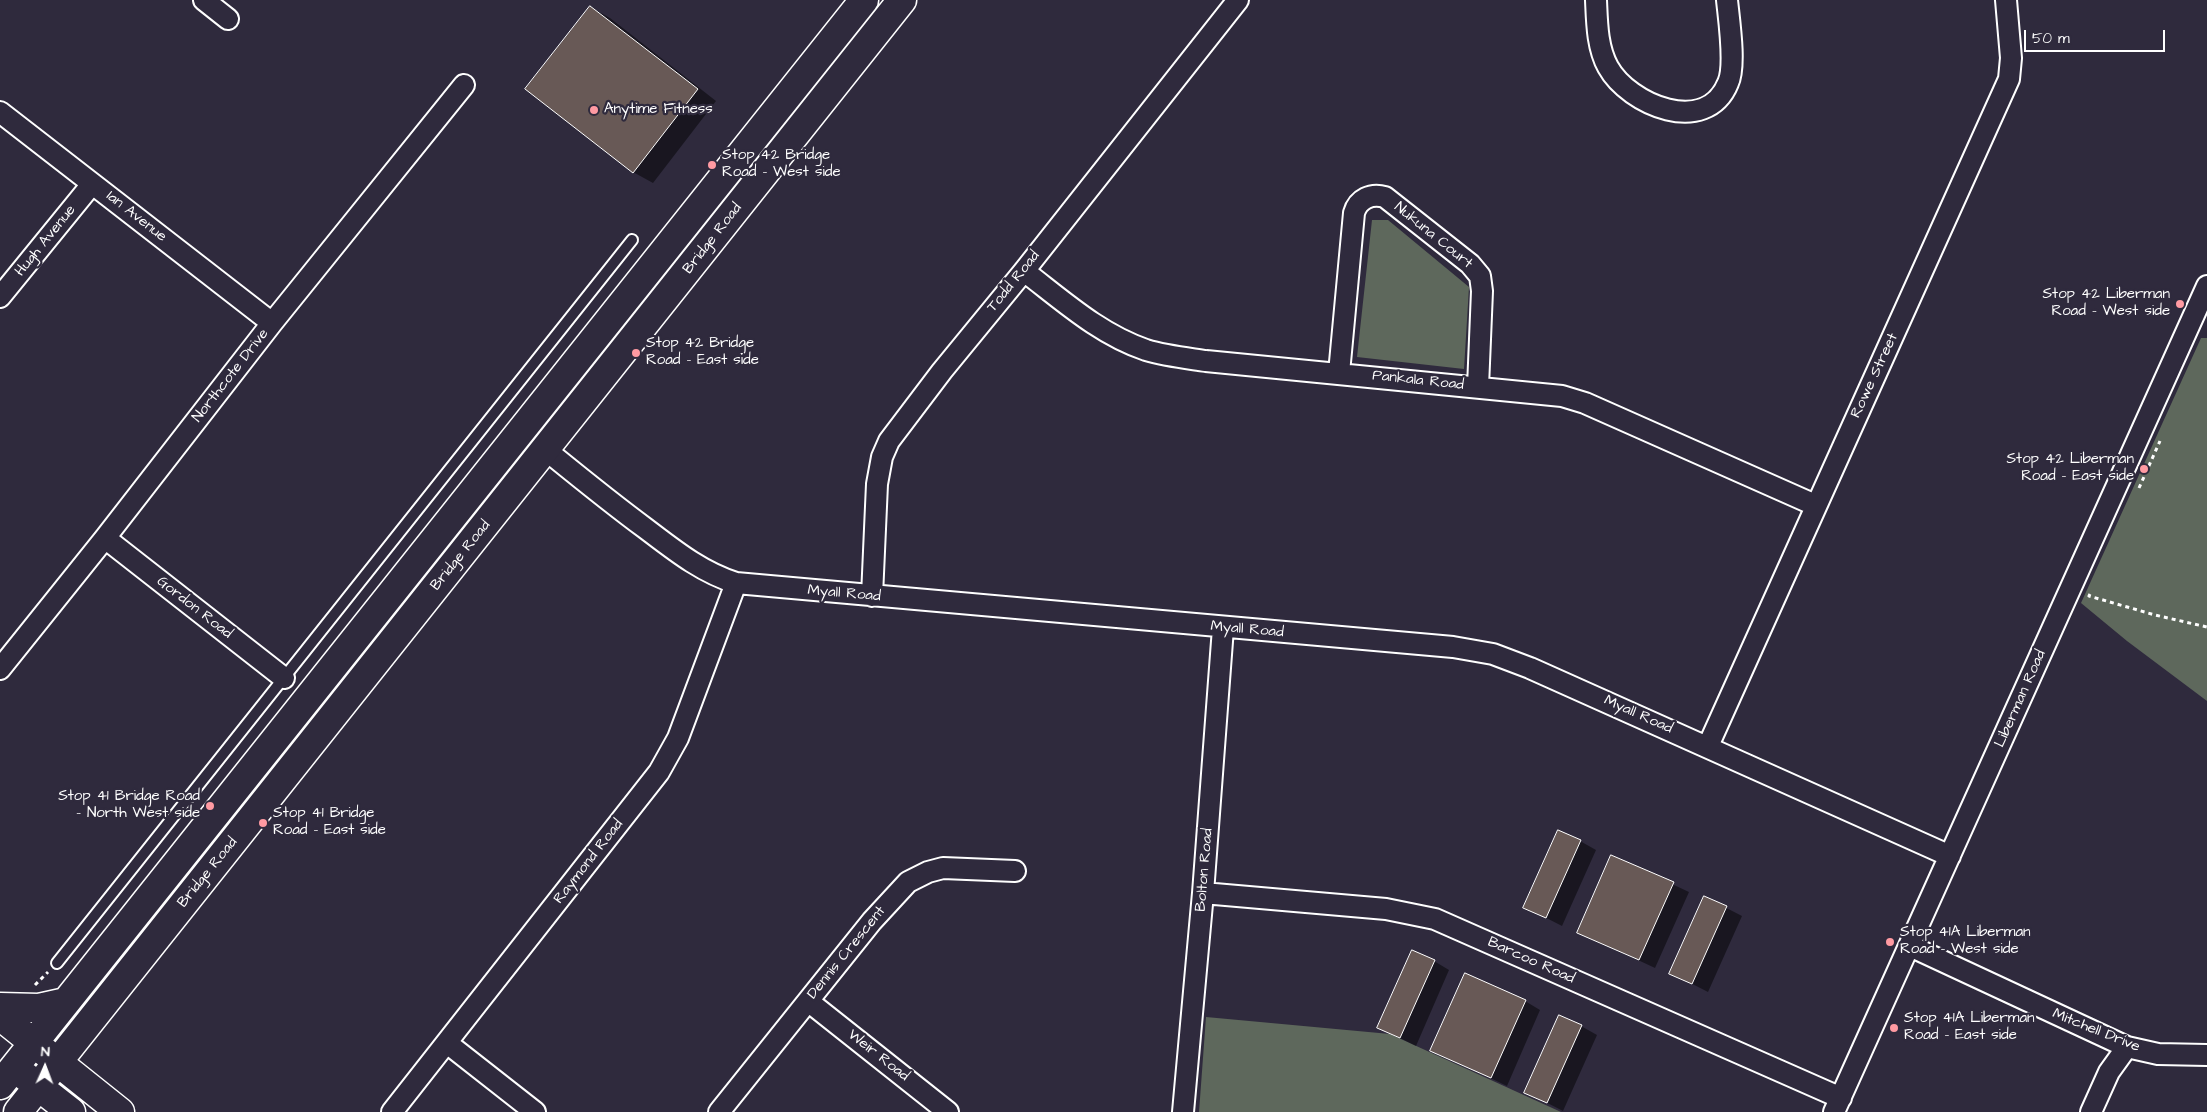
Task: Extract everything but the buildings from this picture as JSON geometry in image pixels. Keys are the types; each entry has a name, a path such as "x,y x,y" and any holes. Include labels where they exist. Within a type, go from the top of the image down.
{"main road":[{"name":"Bridge Road","path":"5,1069 34,1042 864,0"},
{"name":"Bridge Road","path":"18,1112 902,0"},
{"path":"521,431 546,450"},
{"path":"0,1007 39,1008 66,1002"},
{"path":"0,1016 120,1112"},
{"path":"5,1069 39,1086 71,1112"}],"street":[{"path":"204,0 228,19"},
{"name":"Todd Road","path":"872,596 879,468 885,448 937,377 1238,0"},
{"path":"1596,0 1601,50 1616,78 1632,92 1651,103 1679,112 1689,113 1705,109 1712,104 1729,82 1731,67 1727,0"},
{"name":"Rowe Street","path":"1708,746 1815,505 2009,79 2010,58 2006,0"},
{"name":"Northcote Drive","path":"0,669 105,538 272,323 464,85"},
{"name":"Ian Avenue","path":"0,112 272,323"},
{"name":"Hugh Avenue","path":"0,298 92,184"},
{"name":"Nukuna Court","path":"1339,373 1354,213 1359,202 1365,198 1378,195 1385,197 1434,235 1470,264 1480,276 1482,291 1478,387"},
{"name":"Pankala Road","path":"1024,270 1094,324 1144,349 1164,355 1206,361 1548,394 1575,400 1815,505"},
{"name":"Liberman Road","path":"1838,1105 2207,286"},
{"name":"Myall Road","path":"546,450 616,506 689,560 715,576 736,583 1482,651 1530,668 1708,746 1950,856"},
{"name":"Gordon Road","path":"105,538 284,678"},
{"name":"Raymond Road","path":"392,1112 652,782 669,756 688,715 736,583"},
{"name":"Bolton Road","path":"1183,1112 1203,893 1223,628"},
{"name":"Dennis Crescent","path":"719,1112 899,890 918,876 943,868 1015,870"},
{"name":"Barcoo Road","path":"1203,893 1386,909 1434,919 1838,1105"},
{"name":"Mitchell Drive","path":"1910,946 2127,1047 2158,1054 2207,1055"},
{"name":"Weir Road","path":"808,1001 948,1112"},
{"path":"447,1043 535,1112"},
{"path":"2091,1112 2109,1072 2127,1047"}],"lane":[{"path":"57,963 632,240"}],"path":[{"path":"2135,497 2163,435"},
{"path":"2093,587 2089,596 2155,616 2207,627"},
{"path":"34,987 57,963"}],"green space":[{"path":"1372,220 1388,220 1469,287 1464,369 1357,357"},
{"path":"2201,338 2207,338 2207,701 2127,641 2081,603"},
{"path":"1206,1017 1390,1034 1561,1112 1199,1112"}],"place":[{"name":"Anytime Fitness","path":"594,110"},
{"name":"Stop 42 Bridge Road - West side","path":"712,165"},
{"name":"Stop 42 Liberman Road - West side","path":"2180,304"},
{"name":"Stop 42 Bridge Road - East side","path":"636,353"},
{"name":"Stop 42 Liberman Road - East side","path":"2144,469"},
{"name":"Stop 41 Bridge Road - North West side","path":"210,806"},
{"name":"Stop 41 Bridge Road - East side","path":"263,823"},
{"name":"Stop 41A Liberman Road - West side","path":"1890,942"},
{"name":"Stop 41A Liberman Road - East side","path":"1894,1028"}]}
